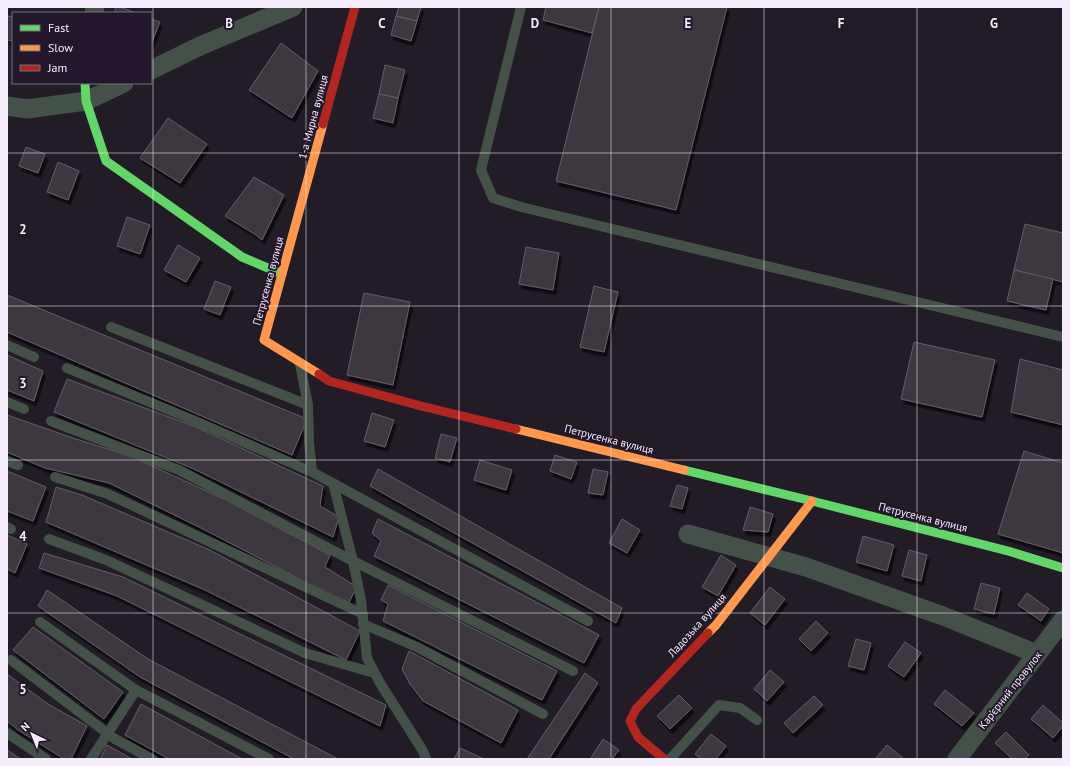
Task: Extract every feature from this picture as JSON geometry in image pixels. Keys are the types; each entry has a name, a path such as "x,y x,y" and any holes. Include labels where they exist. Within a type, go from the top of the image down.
{"street":[{"path":"152,70 200,46 293,7"},
{"name":"1-а Мирна вулиця","path":"293,234 355,7"},
{"path":"7,106 27,109 85,92 120,84"},
{"path":"85,92 106,161 242,257 282,274"},
{"name":"Петрусенка вулиця","path":"293,234 264,340 329,381 421,406 812,501 1008,551 1063,568"},
{"name":"Ладозька вулиця","path":"664,759 638,737 630,721 636,709 716,624 812,501"},
{"path":"688,534 806,567 943,616 1038,654"},
{"name":"Кар’єрний провулок","path":"957,759 1063,620"}],"lane":[{"path":"521,7 481,170 493,198 521,207 1063,336"},
{"path":"111,327 308,405"},
{"path":"7,346 34,357"},
{"path":"300,362 308,405 309,442 312,472"},
{"path":"67,368 193,420 312,472 588,621"},
{"path":"7,402 24,409"},
{"path":"52,421 179,470 353,561 573,671"},
{"path":"7,461 18,465"},
{"path":"55,477 108,494 363,619 543,714"},
{"path":"333,483 353,561 361,600 367,658 374,673 423,751 426,759"},
{"path":"49,539 106,560 305,653 374,673"},
{"path":"40,622 136,690 269,759"},
{"path":"11,660 114,738 152,759"},
{"path":"91,759 136,690"},
{"path":"670,759 719,705 740,708 757,720"},
{"path":"7,733 46,759"}],"building":[{"path":"116,7 120,7 133,12 114,12"},
{"path":"399,7 421,7 417,21 396,16"},
{"path":"546,7 599,7 592,33 543,20"},
{"path":"599,7 727,7 676,210 556,181"},
{"path":"7,16 12,17 12,41 7,40"},
{"path":"396,16 417,21 411,41 391,35"},
{"path":"152,19 160,22 152,42"},
{"path":"281,43 318,71 292,118 249,90"},
{"path":"385,65 405,70 398,98 379,94"},
{"path":"379,94 398,98 393,123 373,118"},
{"path":"168,118 207,144 180,183 140,158"},
{"path":"26,147 45,154 38,173 19,166"},
{"path":"58,162 79,171 68,200 47,192"},
{"path":"254,177 284,195 262,240 225,216"},
{"path":"127,217 150,225 140,254 117,246"},
{"path":"1025,224 1063,233 1063,282 1014,270"},
{"path":"178,245 200,258 186,282 164,270"},
{"path":"526,247 559,253 553,290 519,284"},
{"path":"1014,270 1053,279 1046,310 1007,301"},
{"path":"215,281 231,287 220,315 204,309"},
{"path":"594,286 618,292 604,352 580,347"},
{"path":"364,293 410,302 393,385 347,375"},
{"path":"7,295 307,419 292,455 7,332"},
{"path":"914,342 995,360 982,417 901,399"},
{"path":"7,355 43,371 34,401 7,390"},
{"path":"1020,359 1063,370 1063,425 1011,412"},
{"path":"67,379 196,427 323,486 320,506 339,517 333,537 194,469 54,412"},
{"path":"372,413 394,420 385,447 364,441"},
{"path":"7,415 133,457 226,500 330,555 325,567 357,587 348,604 201,528 109,483 45,468 7,452"},
{"path":"441,434 457,438 450,462 435,458"},
{"path":"1024,451 1063,463 1063,553 998,534"},
{"path":"555,455 577,462 571,479 550,471"},
{"path":"480,460 512,470 506,490 474,480"},
{"path":"378,469 622,608 616,623 370,486"},
{"path":"593,469 608,472 603,495 588,493"},
{"path":"7,471 46,487 33,521 7,511"},
{"path":"677,485 688,488 682,509 670,506"},
{"path":"56,487 82,495 210,550 360,631 346,660 205,590 46,522"},
{"path":"750,507 773,514 768,532 743,530"},
{"path":"378,519 599,635 584,663 374,556 381,541 372,533"},
{"path":"622,519 640,530 627,553 609,543"},
{"path":"7,535 27,544 15,573 7,569"},
{"path":"863,536 894,545 887,571 856,562"},
{"path":"909,550 927,555 921,581 902,576"},
{"path":"44,553 123,577 386,705 380,726 117,596 39,568"},
{"path":"721,555 736,565 718,596 702,587"},
{"path":"981,583 1000,588 994,614 974,609"},
{"path":"388,585 557,671 542,700 383,621 388,604 381,600"},
{"path":"770,587 785,599 765,625 750,613"},
{"path":"47,590 148,659 338,759 294,759 140,677 38,606"},
{"path":"1027,593 1049,609 1041,621 1018,605"},
{"path":"816,621 828,633 811,651 799,639"},
{"path":"33,627 123,692 104,719 13,650"},
{"path":"856,639 871,643 864,670 848,666"},
{"path":"905,642 921,653 904,677 888,666"},
{"path":"409,651 518,710 501,743 423,701 410,684 402,669"},
{"path":"770,670 784,682 767,701 754,689"},
{"path":"585,673 598,683 549,759 527,759"},
{"path":"7,674 48,704 87,726 71,759 64,759 18,730 7,721"},
{"path":"945,690 974,713 962,726 934,704"},
{"path":"679,695 692,708 670,729 657,716"},
{"path":"814,696 823,705 793,733 784,723"},
{"path":"141,704 242,759 169,759 125,735"},
{"path":"1043,705 1063,723 1063,726 1053,738 1031,719"},
{"path":"1006,732 1029,755 1025,759 1012,759 995,743"},
{"path":"711,734 726,746 716,759 701,759 695,754"},
{"path":"603,739 619,750 612,759 592,759 591,758"},
{"path":"107,745 132,759 100,759"},
{"path":"887,745 904,759 875,759"},
{"path":"460,748 484,759 454,759"},
{"path":"7,750 21,759 7,759"}],"traffic: fast":[{"path":"85,84 86,101 106,161 242,257 282,274"},
{"path":"684,470 1008,551 1063,568"}],"traffic: slow":[{"path":"319,374 264,340 323,124"},
{"path":"516,429 684,470"},
{"path":"708,633 716,625 812,501"}],"traffic: jam":[{"path":"323,124 355,7"},
{"path":"319,374 329,381 421,406 516,429"},
{"path":"664,759 638,737 630,721 636,709 708,633"}]}
